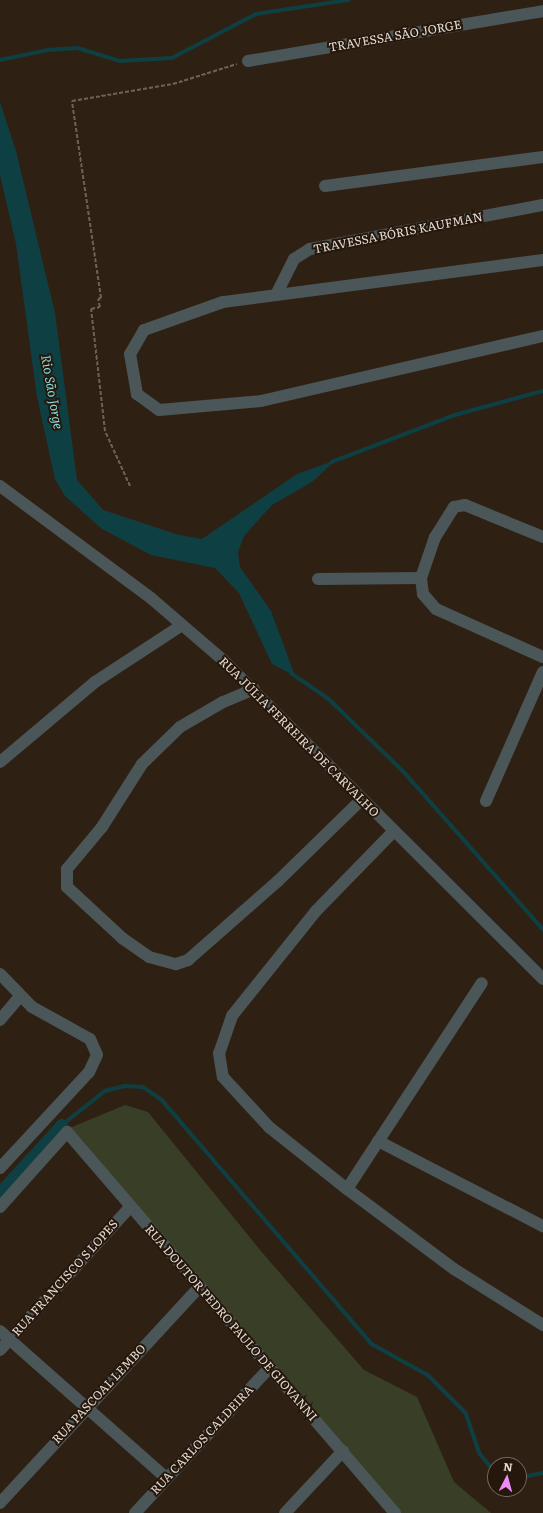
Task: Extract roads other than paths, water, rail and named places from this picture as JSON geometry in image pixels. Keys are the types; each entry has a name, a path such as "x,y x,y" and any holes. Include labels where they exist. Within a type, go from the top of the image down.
{"street":[{"name":"TRAVESSA SÃO JORGE","path":"248,61 543,11"},
{"path":"325,186 543,156"},
{"name":"TRAVESSA BÓRIS KAUFMAN","path":"276,295 294,259 310,249 543,205"},
{"path":"543,260 223,302 144,330 130,354 137,394 159,410 261,401 543,336"},
{"name":"RUA JÚLIA FERREIRA DE CARVALHO","path":"0,486 182,625 254,689 362,799 392,832 543,979"},
{"path":"543,537 465,505 454,507 436,537 421,578 423,594 436,609 543,657"},
{"path":"318,579 421,578"},
{"path":"0,762 95,682 182,625"},
{"path":"486,801 543,672"},
{"path":"254,689 222,702 180,727 142,764 102,827 67,870 67,886 122,938 149,957 176,964 188,960 278,881 362,799"},
{"path":"392,832 279,954 232,1016 219,1054 223,1078 246,1106 347,1189 454,1269 543,1325"},
{"path":"0,974 19,997 90,1039 97,1055 89,1072 0,1168"},
{"path":"347,1189 482,983"},
{"path":"0,1020 19,997"},
{"name":"RUA DOUTOR PEDRO PAULO DE GIOVANNI","path":"0,1207 68,1132 130,1207 343,1451 395,1513"},
{"path":"378,1141 543,1226"},
{"name":"RUA FRANCISCO S LOPES","path":"0,1350 130,1207"},
{"name":"RUA PASCOAL LEMBO","path":"0,1503 85,1409 200,1286"},
{"path":"0,1331 85,1409 166,1478"},
{"name":"RUA CARLOS CALDEIRA","path":"135,1513 270,1367"},
{"path":"284,1513 343,1451"}],"water":[{"name":"Rio São Jorge","path":"0,102 16,151 55,313 77,480 103,510 179,535 202,539 297,474 336,460 312,482 272,505 244,536 238,552 240,567 271,611 295,676 272,664 239,593 215,568 151,555 102,529 65,496 55,479 37,397 16,244 0,175"}],"waterway":[{"path":"0,60 48,50 78,48 120,61 172,58 256,14 349,0"},
{"path":"332,462 455,415 543,391"},
{"path":"291,673 329,699 404,772 543,929"},
{"path":"62,1125 105,1091 125,1086 143,1087 162,1100 372,1344 428,1375 466,1413 480,1454 487,1462"},
{"path":"0,1193 62,1125"},
{"path":"527,1476 543,1473"}]}
